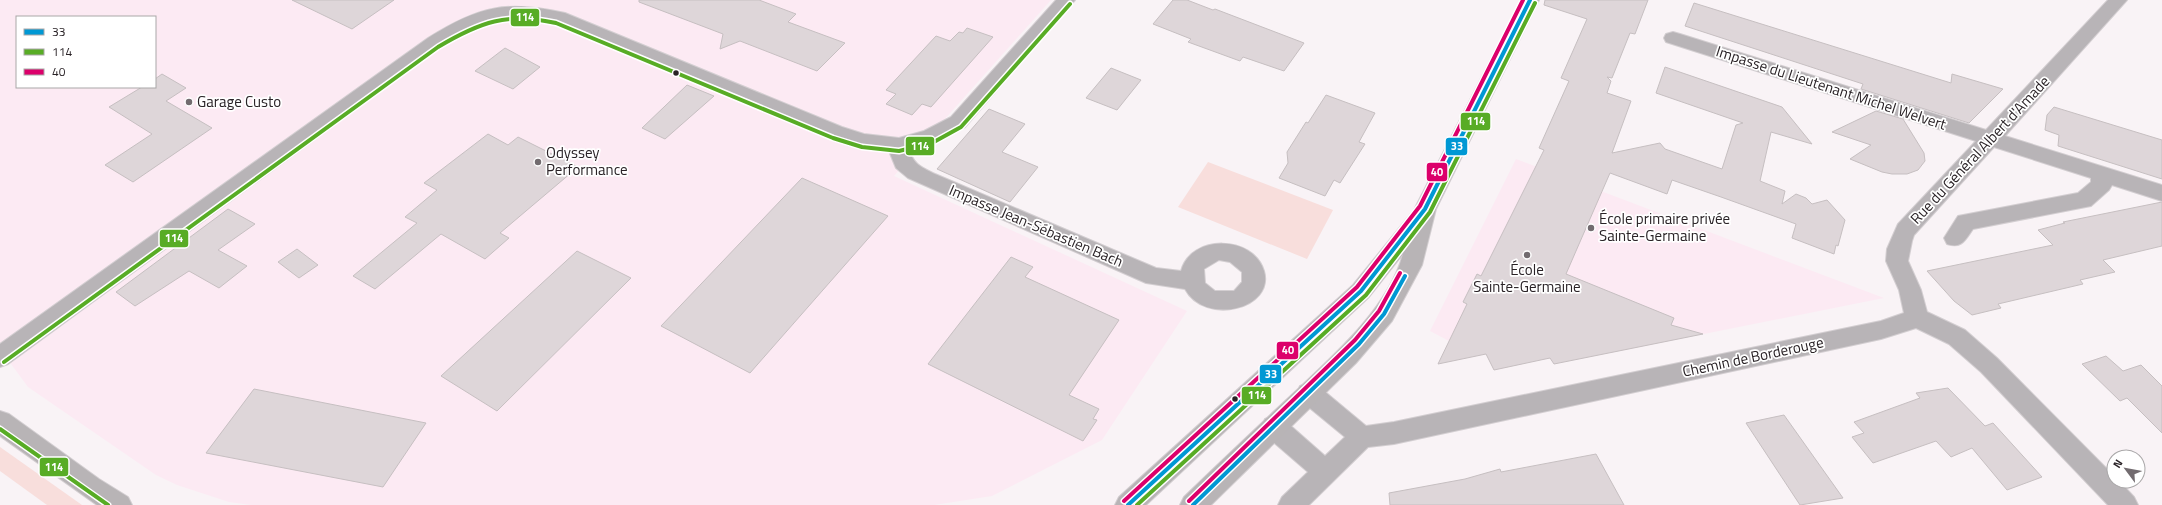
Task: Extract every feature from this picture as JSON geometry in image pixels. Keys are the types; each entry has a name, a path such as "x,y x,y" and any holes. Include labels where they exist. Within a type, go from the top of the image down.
{"main road":[{"path":"1128,505 1361,291 1425,209 1530,0"},
{"path":"1193,505 1360,344 1384,314 1411,265 1425,209"},
{"path":"0,422 90,487 119,505"}],"street":[{"path":"0,357 435,42 492,6 524,10 558,17 835,132 863,142 899,144 930,137 958,122 1066,0"},
{"name":"Rue du Général Albert d'Amade","path":"1917,318 1910,291 1896,263 1896,247 1906,230 2118,0"},
{"name":"Impasse du Lieutenant Michel Welvert","path":"1673,38 2162,193"},
{"name":"Impasse Jean-Sébastien Bach","path":"899,144 900,158 911,171 928,179 1154,277 1192,281"},
{"path":"1955,238 1966,222 2084,200 2102,185 2101,173"},
{"path":"1917,318 1957,337 1989,365 2125,505"},
{"name":"Chemin de Borderouge","path":"1362,437 1394,433 1873,332 1917,318"},
{"path":"1291,505 1362,437 1309,393"},
{"path":"1274,427 1325,472"}],"shaded area":[{"path":"0,0 1051,0 894,176 1187,311 1102,440 992,496 934,505 251,505 229,502 177,485 156,475 28,387 0,349"},
{"name":"École primaire privée Sainte-Germaine","path":"1516,159 1884,298 1554,364 1550,358 1494,370 1486,354 1438,364 1449,341 1430,331"},
{"path":"1208,162 1333,210 1307,259 1178,207"},
{"path":"0,447 82,505 47,505 0,471"}],"building":[{"path":"292,0 394,0 352,29"},
{"path":"639,0 759,0 796,14 788,22 845,43 817,71 740,41 720,49 723,34 639,2"},
{"path":"1173,0 1187,0 1213,10 1215,9 1304,43 1284,71 1243,57 1240,61 1188,42 1191,39 1153,24"},
{"path":"1545,0 1648,0 1635,34 1630,33 1612,78 1607,77 1611,81 1607,93 1631,101 1612,153 1660,143 1665,149 1722,169 1736,125 1743,123 1656,93 1665,67 1782,107 1812,144 1771,132 1760,181 1785,191 1782,204 1796,194 1806,198 1812,204 1827,200 1845,220 1838,246 1836,245 1834,254 1792,238 1796,224 1672,180 1667,194 1610,173 1566,274 1674,318 1671,325 1703,334 1554,364 1550,358 1494,370 1486,354 1438,364 1467,304 1463,302 1477,274 1481,276 1544,150 1539,148 1569,81 1561,78 1587,19 1544,5"},
{"path":"1694,3 1951,83 1952,74 2003,89 1969,123 1861,89 1863,84 1685,26"},
{"path":"967,28 993,37 931,107 922,104 912,115 886,104 896,94 886,90 936,36 950,41 959,32 963,33"},
{"path":"505,48 540,67 513,89 475,71"},
{"path":"1111,68 1141,80 1117,110 1086,98"},
{"path":"162,74 186,88 166,101 212,128 133,182 105,165 152,134 109,107 140,88 156,88 156,78"},
{"path":"687,85 714,96 665,139 642,128"},
{"path":"1326,95 1375,113 1359,142 1365,144 1340,183 1334,180 1325,196 1279,178 1288,163 1287,152 1306,122 1308,123"},
{"path":"2054,107 2162,140 2162,179 2058,146 2059,135 2045,130 2047,115"},
{"path":"989,109 1025,124 1002,152 1038,167 1010,202 937,169"},
{"path":"1876,111 1903,119 1924,153 1925,161 1918,170 1907,174 1892,174 1882,172 1850,159 1871,145 1832,132"},
{"path":"488,134 508,145 518,137 578,167 500,233 509,238 485,259 441,234 375,289 353,276 417,223 405,217 437,190 424,183"},
{"path":"802,178 888,216 750,373 661,326"},
{"path":"2162,202 2162,246 2103,260 2115,272 2080,280 2083,284 1998,304 2001,308 1972,315 1954,301 1927,271 2053,245 2038,230 2065,223 2063,222"},
{"path":"228,209 255,224 218,250 247,266 219,288 189,271 135,306 116,292"},
{"path":"297,249 318,265 299,278 278,262"},
{"path":"577,251 631,278 497,411 441,376"},
{"path":"1011,257 1033,267 1025,277 1119,320 1069,395 1099,409 1093,419 1097,420 1083,441 928,364"},
{"path":"2106,356 2123,371 2141,365 2162,386 2162,433 2127,398 2120,401 2082,364"},
{"path":"1948,388 1985,426 1993,423 2042,477 2007,490 1972,448 1951,457 1936,441 1873,463 1852,437 1864,433 1854,422 1920,398 1916,393"},
{"path":"254,389 426,423 383,487 206,453"},
{"path":"1784,415 1843,498 1800,505 1746,423"},
{"path":"1596,454 1624,505 1390,505 1389,493 1465,479 1500,469 1501,472"}],"transit line":[{"name":"40","path":"1124,501 1357,287 1420,206 1523,0"},
{"name":"33","path":"1128,505 1361,291 1425,209 1530,0"},
{"name":"114","path":"1137,505 1366,295 1430,212 1535,3"},
{"name":"114","path":"4,362 438,47 480,24 494,20 523,17 556,23 833,138 862,147 899,151 932,143 961,127 1070,4"},
{"name":"40","path":"1189,501 1355,340 1379,311 1400,273"},
{"name":"33","path":"1193,505 1359,344 1384,314 1405,276"},
{"name":"114","path":"0,429 108,505"}],"place":[{"name":"Garage Custo","path":"189,102"},
{"name":"Odyssey Performance","path":"538,162"},
{"name":"École primaire privée Sainte-Germaine","path":"1591,228"},
{"name":"École Sainte-Germaine","path":"1527,255"}]}
